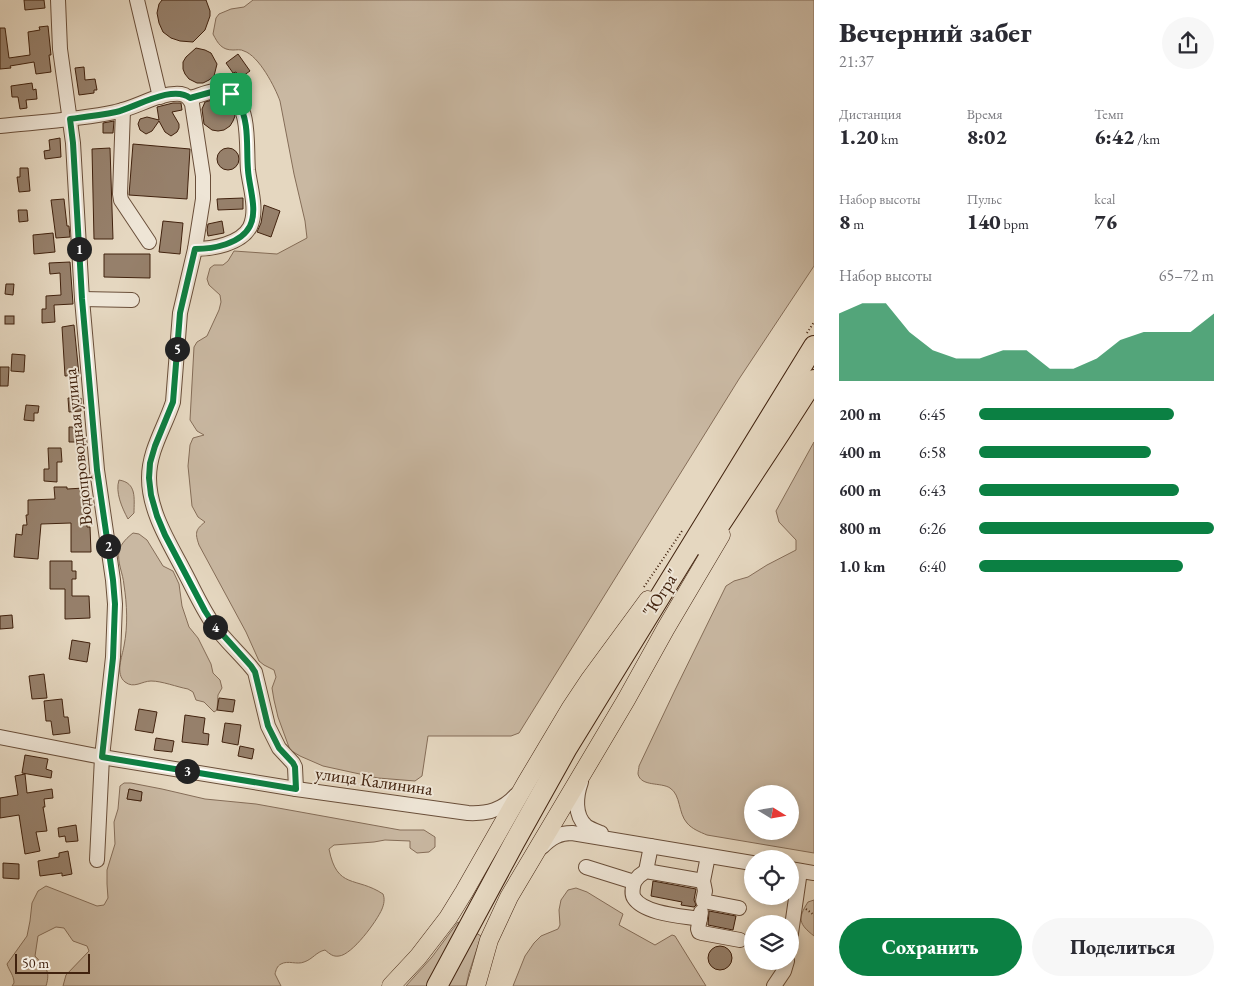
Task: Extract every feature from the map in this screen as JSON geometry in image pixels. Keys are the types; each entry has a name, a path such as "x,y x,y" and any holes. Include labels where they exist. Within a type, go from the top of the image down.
{"highway":[{"name":"\"Югра\"","path":"437,986 567,748 773,428 814,346"},
{"name":"\"Югра\"","path":"773,428 814,380"}],"main road":[{"path":"476,986 489,940 509,897 626,700 773,428"},
{"path":"391,986 418,958 448,918 549,743 590,680 773,428"}],"street":[{"name":"Водопроводная улица","path":"58,0 60,49 73,143 82,299 97,470 115,604 113,658 102,757 97,860"},
{"path":"137,0 160,97"},
{"path":"190,98 219,90 231,94 237,99 246,130 253,210 250,227 236,239 209,248 195,249"},
{"path":"0,126 93,116 123,110 160,97 182,94 190,98 200,158 203,189 202,206 195,249 180,313 173,402 150,463 151,495 165,535 205,611 214,625 255,672 268,726 279,748 295,767 296,789"},
{"path":"123,110 121,200 149,242"},
{"path":"82,299 132,300"},
{"name":"улица Калинина","path":"0,737 102,757 296,789 458,812 477,813 492,811 504,806 512,800 526,782"},
{"path":"587,764 578,789 579,814 586,826 618,840"},
{"path":"532,856 549,840 566,833 744,862"},
{"path":"651,846 646,871 634,882 632,892 634,898 660,913 700,919"},
{"path":"708,856 703,880 705,891 699,932 740,940"},
{"path":"586,867 634,882"},
{"path":"646,871 703,880"},
{"path":"794,915 801,871"},
{"path":"703,901 739,908"},
{"path":"774,986 784,970"}],"path":[{"path":"804,908 814,915"}],"shaded area":[{"path":"253,0 814,0 814,266 739,379 519,733 511,736 428,736 422,776 415,781 378,778 323,766 290,750 274,700 272,688 276,677 274,670 259,661 246,632 199,545 197,537 199,527 205,522 198,517 192,506 188,466 190,445 193,438 204,435 197,431 190,420 194,347 197,342 207,336 221,302 220,295 209,285 207,279 210,268 214,265 223,265 234,251 277,254 307,238 278,95 261,65 250,54 243,50 223,48 213,34 216,18 219,14 231,9 244,7"},
{"path":"814,442 814,853 702,833 691,827 684,819 674,791 666,786 647,783 638,774 639,766 726,586 734,581 748,577 796,550 796,540 779,522 776,511"},
{"path":"119,480 129,484 133,492 134,513 128,519 121,505"},
{"path":"133,533 139,534 147,540 163,566 173,571 179,584 182,606 189,627 198,638 211,664 213,673 220,680 222,688 218,695 217,710 214,712 204,702 196,700 193,692 188,689 155,681 132,685 125,682 120,675 127,615 125,592 119,564 119,551 121,545"},
{"path":"124,783 131,783 205,799 256,804 400,830 424,830 435,837 435,847 429,852 417,853 410,848 410,841 385,840 334,845 329,849 337,871 342,877 383,894 383,907 364,937 344,954 335,956 325,950 304,962 287,962 280,965 275,974 281,986 63,986 66,975 89,951 87,946 73,941 64,928 56,927 38,936 35,956 47,972 46,986 12,986 14,980 7,964 27,936 32,903 38,891 46,886 97,906 104,905 108,898 107,870 115,844 114,822 118,809 120,786","holes":["129,789 142,792 141,801 127,799"]},
{"path":"576,888 587,892 623,914 619,925 655,945 672,935 675,936 706,986 513,986 525,956 534,943 541,936 558,929 560,925 559,910 561,900 568,890"},
{"path":"814,900 814,936 805,928 801,917 808,902"},
{"path":"458,922 481,936 466,986 406,986 432,957"}],"building":[{"path":"24,0 44,0 45,8 25,10"},
{"path":"162,0 206,0 210,16 205,30 193,42 171,38 163,32 159,23 157,13"},
{"path":"48,26 51,72 36,74 34,62 0,69 0,28 5,28 9,58 30,55 28,32 40,30 39,27"},
{"path":"196,48 211,53 217,64 214,76 203,83 197,83 189,79 183,69 183,62 186,57"},
{"path":"238,54 250,71 240,78 236,72 233,73 226,63"},
{"path":"84,67 85,80 95,79 97,90 94,90 94,93 79,95 75,68"},
{"path":"32,83 33,90 36,89 37,99 26,100 27,108 20,109 18,97 12,97 11,86"},
{"path":"212,100 225,101 230,105 235,116 230,126 224,130 212,130 204,124 202,109 205,102"},
{"path":"181,103 182,110 172,112 179,124 177,132 171,136 165,132 159,121 152,131 146,134 140,130 138,124 140,119 147,117 159,120 157,107"},
{"path":"114,121 113,133 103,133 103,123"},
{"path":"60,138 61,157 45,159 44,151 50,150 49,140"},
{"path":"133,144 190,149 187,199 129,195"},
{"path":"110,148 113,239 94,239 92,149"},
{"path":"224,148 232,148 239,155 239,163 232,170 224,170 217,163 217,155"},
{"path":"20,168 28,168 30,191 19,192 17,177 20,177"},
{"path":"243,198 243,209 218,210 217,199"},
{"path":"64,199 70,237 56,238 51,200"},
{"path":"264,205 280,211 271,237 257,232 261,223"},
{"path":"18,210 27,210 28,221 19,222"},
{"path":"163,221 183,223 180,254 159,252"},
{"path":"222,221 224,233 208,236 208,224"},
{"path":"53,233 55,252 34,254 33,235"},
{"path":"104,254 150,254 150,278 104,277"},
{"path":"70,262 73,304 54,305 55,322 42,323 42,309 46,309 46,296 61,295 60,273 50,274 49,263"},
{"path":"6,284 14,284 13,295 5,294"},
{"path":"5,316 14,316 14,324 5,324"},
{"path":"74,325 79,375 65,376 62,327"},
{"path":"12,354 25,355 24,372 11,371"},
{"path":"0,367 9,367 8,386 0,386"},
{"path":"68,398 81,398 81,411 69,412"},
{"path":"26,405 39,406 38,413 34,413 34,421 24,420"},
{"path":"69,427 80,427 81,442 69,442"},
{"path":"48,448 61,448 62,462 57,462 57,482 44,481 44,469 49,469"},
{"path":"54,487 67,487 67,489 84,488 87,527 90,527 91,552 71,552 71,523 41,524 38,559 14,557 16,534 22,535 23,525 27,525 28,500 55,499"},
{"path":"50,561 72,561 72,571 76,571 76,579 72,579 72,596 89,596 90,618 65,619 65,589 50,589"},
{"path":"12,615 13,628 0,629 0,616"},
{"path":"72,640 90,643 87,662 69,659"},
{"path":"44,674 47,698 32,699 29,676"},
{"path":"219,698 235,700 233,712 217,710"},
{"path":"62,699 64,717 68,717 70,733 53,735 51,721 46,721 44,701"},
{"path":"139,709 157,712 153,733 135,730"},
{"path":"185,715 205,718 203,733 209,734 208,745 182,742"},
{"path":"225,723 241,725 238,745 222,742"},
{"path":"156,738 174,741 172,752 154,750"},
{"path":"240,746 254,749 252,759 238,756"},
{"path":"25,755 48,759 46,769 52,771 51,778 22,773"},
{"path":"25,774 27,793 52,789 53,798 44,799 45,807 43,807 47,831 36,832 40,851 25,854 19,815 0,818 0,798 18,795 15,776"},
{"path":"129,789 142,792 141,801 127,799"},
{"path":"76,825 78,841 66,842 65,836 59,837 58,828"},
{"path":"68,851 72,874 62,876 62,873 40,876 38,861 59,857 59,853"},
{"path":"3,863 19,864 19,879 3,878"},
{"path":"653,881 696,889 694,900 696,905 694,907 681,905 682,902 651,896"},
{"path":"709,911 736,916 733,930 708,925"},
{"path":"720,946 729,949 732,958 729,967 720,970 711,967 708,958 711,949"}],"route":[{"path":"219,90 231,94 237,99 244,118 253,210 252,218 250,227 236,239 209,248 195,249 180,313 173,402 155,446 150,463 149,478 151,495 165,535 205,611 214,625 255,672 268,726 279,748 295,767 296,789 102,757 113,658 115,604 97,470 82,299 70,119 116,112 151,99 174,94 186,95 190,98 219,90"}]}
